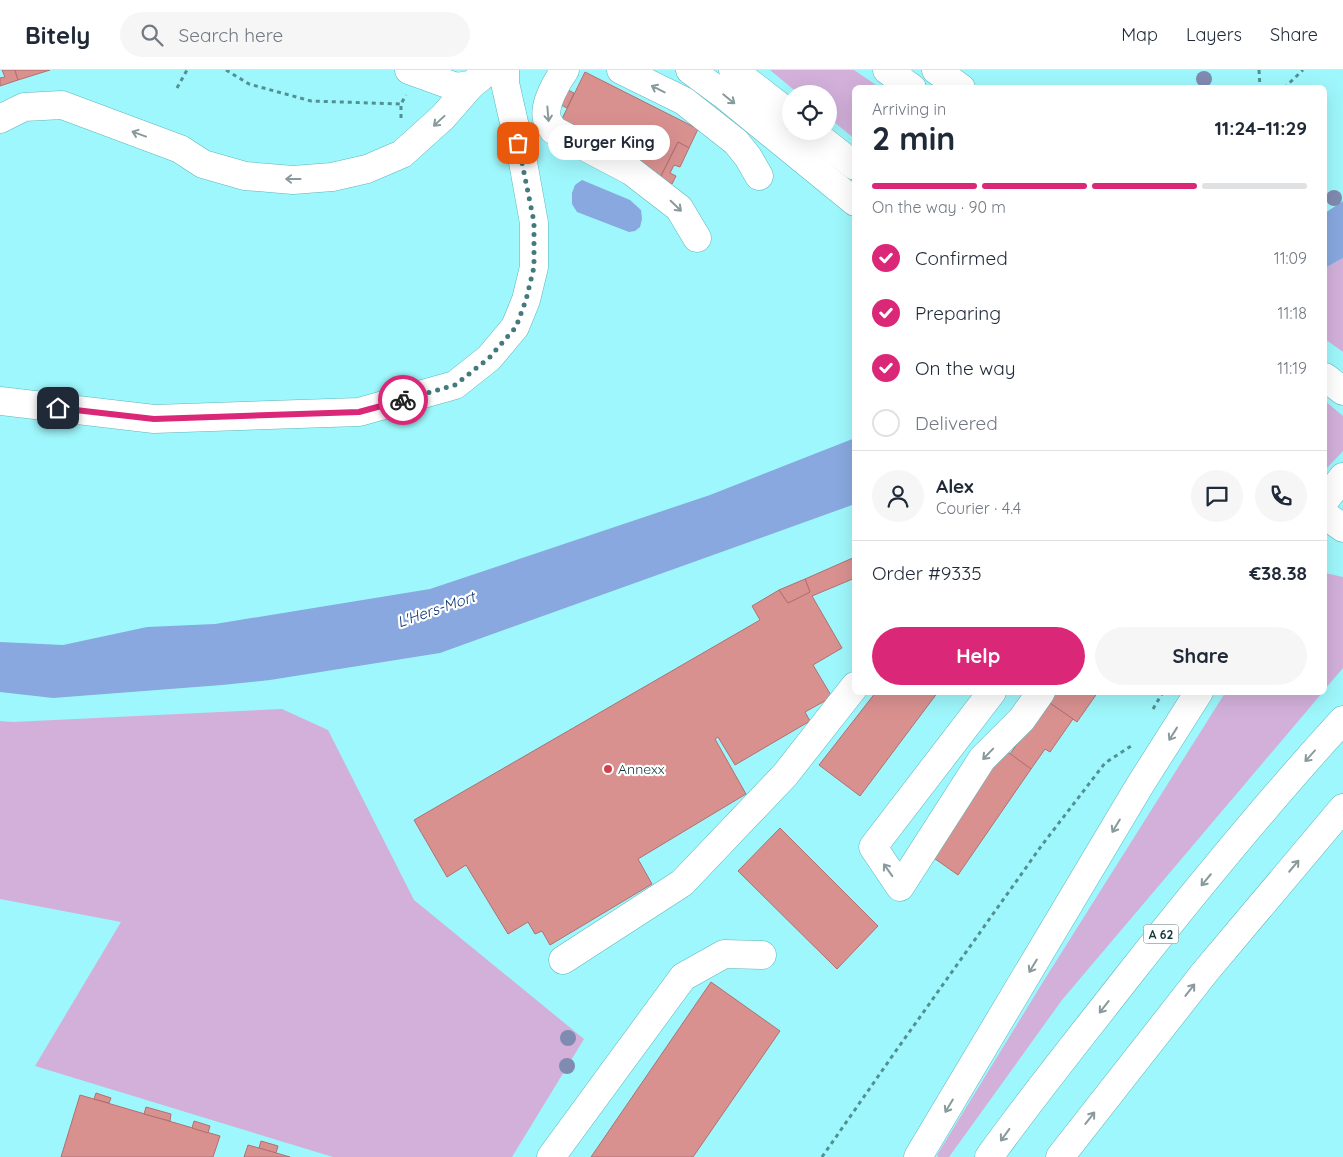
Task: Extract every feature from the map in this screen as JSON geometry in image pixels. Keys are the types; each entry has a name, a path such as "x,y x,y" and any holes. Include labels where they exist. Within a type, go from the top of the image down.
{"main road":[{"path":"0,401 154,419 349,413 359,412 455,385 489,358 516,327 526,300 534,267 534,222 523,162 506,90 505,70"},
{"path":"565,70 556,81 547,107 547,118 552,130 631,171 679,208 697,238"},
{"path":"621,70 691,107 736,142 748,157 759,176"},
{"path":"690,70 724,95 852,200"},
{"path":"733,70 782,108"},
{"path":"887,70 908,85"},
{"path":"936,70 956,85"},
{"path":"413,71 456,87 480,77"},
{"path":"0,119 24,107 62,106 180,149 203,164 245,176 293,180 332,177 367,169 402,154 444,118 480,77"},
{"path":"822,140 852,164"},
{"path":"1327,379 1343,391"},
{"path":"1327,497 1343,477"},
{"path":"1327,516 1343,528"},
{"path":"563,960 682,883 785,775 852,690"},
{"path":"990,695 873,848 900,887 982,759 1022,719 1039,695"},
{"path":"918,1157 1140,784 1197,695"},
{"name":"A 62","path":"989,1157 1029,1101 1168,926 1300,766 1343,720"},
{"path":"1060,1157 1205,972 1343,808"},
{"path":"551,1157 683,976 724,954 762,955"}],"path":[{"path":"177,88 187,70"},
{"path":"226,70 249,84 311,101 401,104"},
{"path":"1259,70 1260,85"},
{"path":"1287,85 1303,70"},
{"path":"402,154 401,104 413,71"},
{"path":"1149,716 1162,695"},
{"path":"822,1157 1042,845 1106,764 1130,748 1134,740"}],"shaded area":[{"path":"770,70 854,70 876,85 852,85 852,137 837,124 837,85 788,85"},
{"path":"1343,258 1343,352 1327,340 1327,267"},
{"path":"1327,403 1343,416 1343,451 1327,468"},
{"path":"1327,573 1343,577 1343,668 1327,687"},
{"path":"1224,695 1320,695 1062,1000 949,1157 938,1157 937,1155 1043,982"},
{"path":"282,709 328,730 414,900 584,1039 512,1157 333,1157 35,1066 121,922 0,899 0,721 13,722"}],"water":[{"path":"582,180 630,200 641,210 642,219 640,227 635,231 629,232 577,212 572,204 572,193 575,185"},
{"path":"1343,201 1343,258 1327,267 1327,212"},
{"name":"L'Hers-Mort","path":"852,439 852,505 440,653 270,680 222,685 53,698 0,692 0,642 63,645 147,627 215,624 430,589 710,495"}],"building":[{"path":"2,70 15,70 18,80 0,86 0,78 5,77"},
{"path":"15,70 50,70 18,80"},
{"path":"585,72 698,129 689,148 678,142 660,178 558,127"},
{"path":"562,87 574,93 567,108 555,102"},
{"path":"678,142 689,148 680,167 674,165 670,173 676,176 672,184 660,178"},
{"path":"852,558 852,579 812,596 842,648 813,665 832,697 805,712 810,721 735,765 718,737 715,739 746,794 638,859 652,884 550,945 542,931 535,934 528,922 508,934 466,865 447,877 414,820 760,620 752,606 779,590 788,603 810,592 805,579"},
{"path":"805,579 810,592 788,603 779,590"},
{"path":"874,695 936,695 860,796 819,765"},
{"path":"1051,695 1096,695 1077,722 1047,701"},
{"path":"1047,701 1073,719 1050,752 1045,749 1031,769 1010,754"},
{"path":"1005,750 1031,769 958,875 931,856"},
{"path":"780,828 878,926 837,969 738,871"},
{"path":"711,982 780,1031 693,1157 591,1157"},
{"path":"96,1093 111,1098 109,1103 94,1099"},
{"path":"80,1095 220,1136 213,1157 61,1157"},
{"path":"146,1107 171,1114 170,1121 144,1114"},
{"path":"194,1121 210,1126 208,1133 192,1128"},
{"path":"261,1141 278,1146 276,1153 259,1148"},
{"path":"248,1145 259,1148 290,1157 244,1157"}],"way so far":[{"path":"403,400 455,385 489,358 516,327 526,300 534,267 534,222 518,143"}],"place":[{"name":"Burger King","path":"518,143"},
{"name":"Annexx","path":"608,769"}],"route":[{"path":"58,408 154,419 359,412 403,400"}]}
